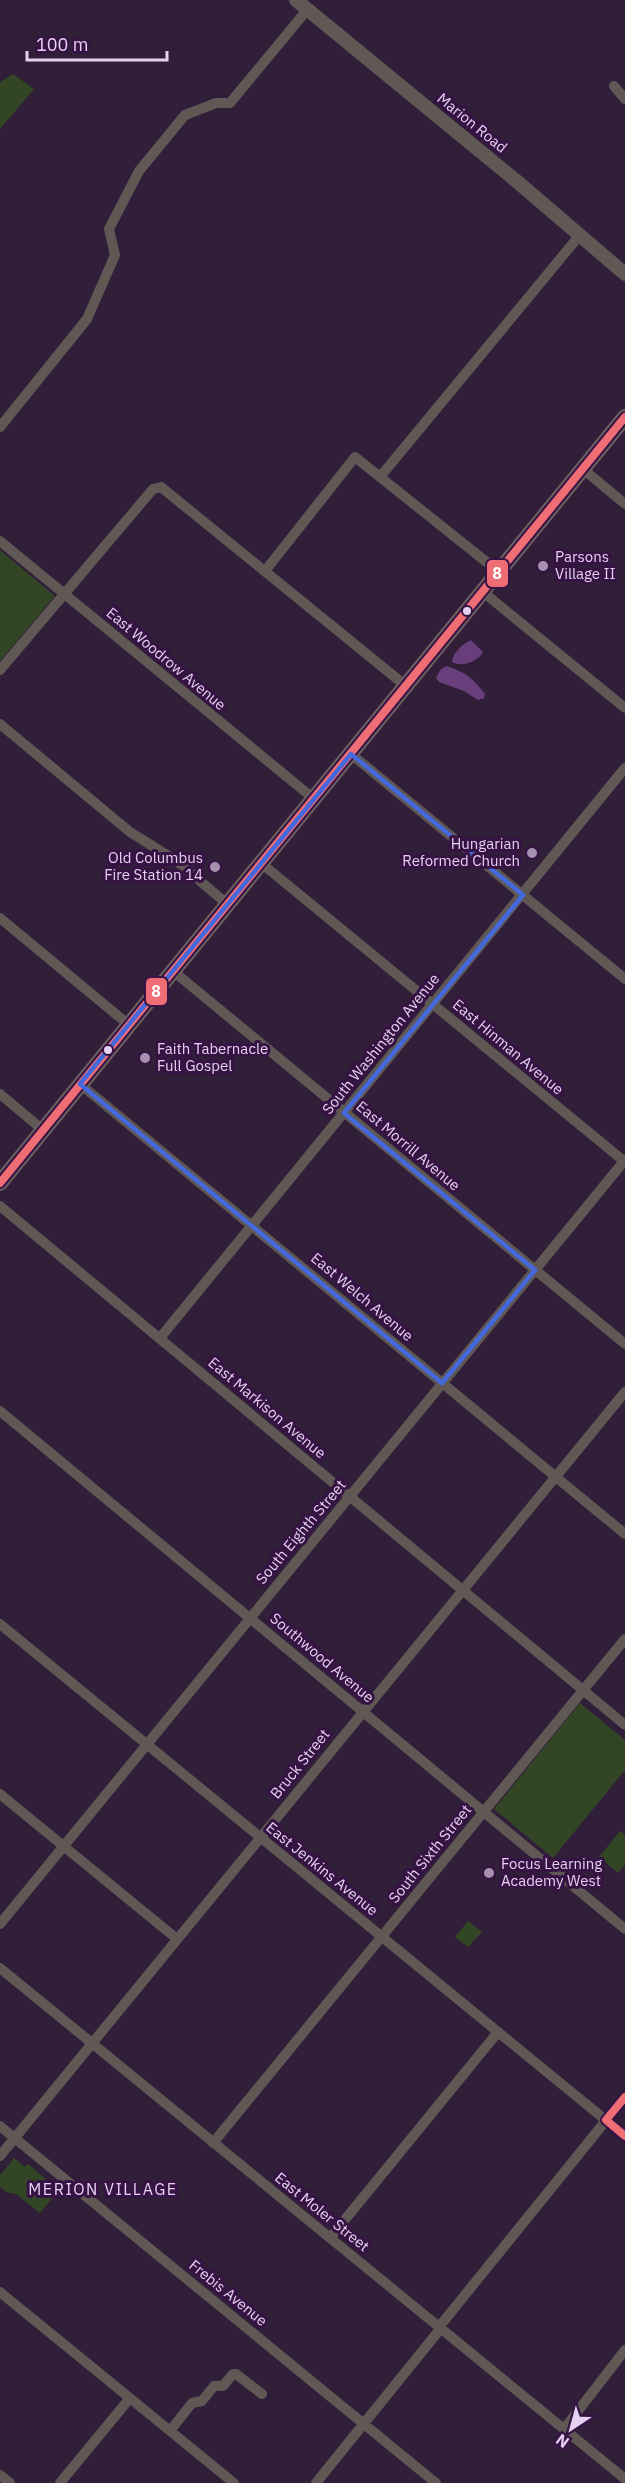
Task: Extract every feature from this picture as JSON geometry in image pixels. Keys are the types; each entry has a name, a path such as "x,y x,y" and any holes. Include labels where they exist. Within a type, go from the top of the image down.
{"main road":[{"path":"0,1183 625,417"}],"street":[{"name":"Marion Road","path":"296,0 520,184 625,274"},
{"path":"0,427 87,319 115,255 109,229 139,171 184,115 216,103 230,103 307,10"},
{"path":"614,86 625,99"},
{"path":"380,477 579,236"},
{"path":"265,571 355,457 499,572"},
{"path":"583,469 625,504"},
{"path":"0,670 64,593 157,488 164,489 406,686"},
{"name":"East Woodrow Avenue","path":"0,541 314,799"},
{"path":"483,592 625,708"},
{"path":"0,724 130,832 178,862 227,904"},
{"path":"351,754 625,980"},
{"name":"South Washington Avenue","path":"157,1336 252,1226 625,768"},
{"name":"East Hinman Avenue","path":"261,863 625,1161"},
{"path":"0,918 129,1025"},
{"name":"East Morrill Avenue","path":"173,971 625,1344"},
{"name":"East Welch Avenue","path":"80,1083 625,1534"},
{"path":"0,1094 43,1130"},
{"name":"South Eighth Street","path":"0,1924 625,1161"},
{"name":"East Markison Avenue","path":"0,1206 625,1725"},
{"name":"Bruck Street","path":"0,2156 625,1392"},
{"name":"Southwood Avenue","path":"0,1411 625,1929"},
{"name":"East Jenkins Avenue","path":"0,1624 625,2136"},
{"name":"South Sixth Street","path":"213,2143 625,1639"},
{"path":"0,1794 177,1939"},
{"name":"East Moler Street","path":"0,1968 625,2479"},
{"path":"330,2238 498,2032"},
{"path":"316,2483 625,2097"},
{"name":"Frebis Avenue","path":"0,2126 436,2483"},
{"path":"0,2292 234,2483"},
{"path":"564,2429 625,2350"},
{"path":"170,2431 192,2403 202,2401 214,2386 223,2386 233,2374 262,2394"},
{"path":"60,2483 130,2398"},
{"path":"0,2475 10,2483"}],"highlighted area":[{"path":"351,754 523,895 344,1113 535,1270 442,1383 80,1084"}],"green space":[{"path":"13,74 34,89 0,129 0,82"},
{"path":"0,550 55,596 0,661"},
{"path":"580,1703 625,1740 625,1770 553,1858 494,1809"},
{"path":"620,1831 625,1835 625,1865 618,1873 599,1857"},
{"path":"468,1921 482,1932 468,1947 455,1937"},
{"path":"14,2158 25,2167 28,2164 59,2190 40,2213 16,2194 6,2192 0,2187 0,2175"}],"shaded area":[{"path":"471,640 483,652 481,655 465,664 452,662 458,649"},
{"path":"446,666 458,670 473,680 485,694 484,698 478,700 464,691 439,682 436,678 440,670"}],"transit line":[{"name":"8","path":"0,1183 625,417"},
{"name":"8","path":"625,2097 606,2120 625,2136"}],"place":[{"name":"Parsons Village II","path":"543,566"},
{"name":"Hungarian Reformed Church","path":"532,853"},
{"name":"Old Columbus Fire Station 14","path":"215,867"},
{"name":"Faith Tabernacle Full Gospel","path":"145,1058"},
{"name":"Focus Learning Academy West","path":"489,1873"}],"district":[{"name":"MERION VILLAGE","path":"103,2189"}]}
